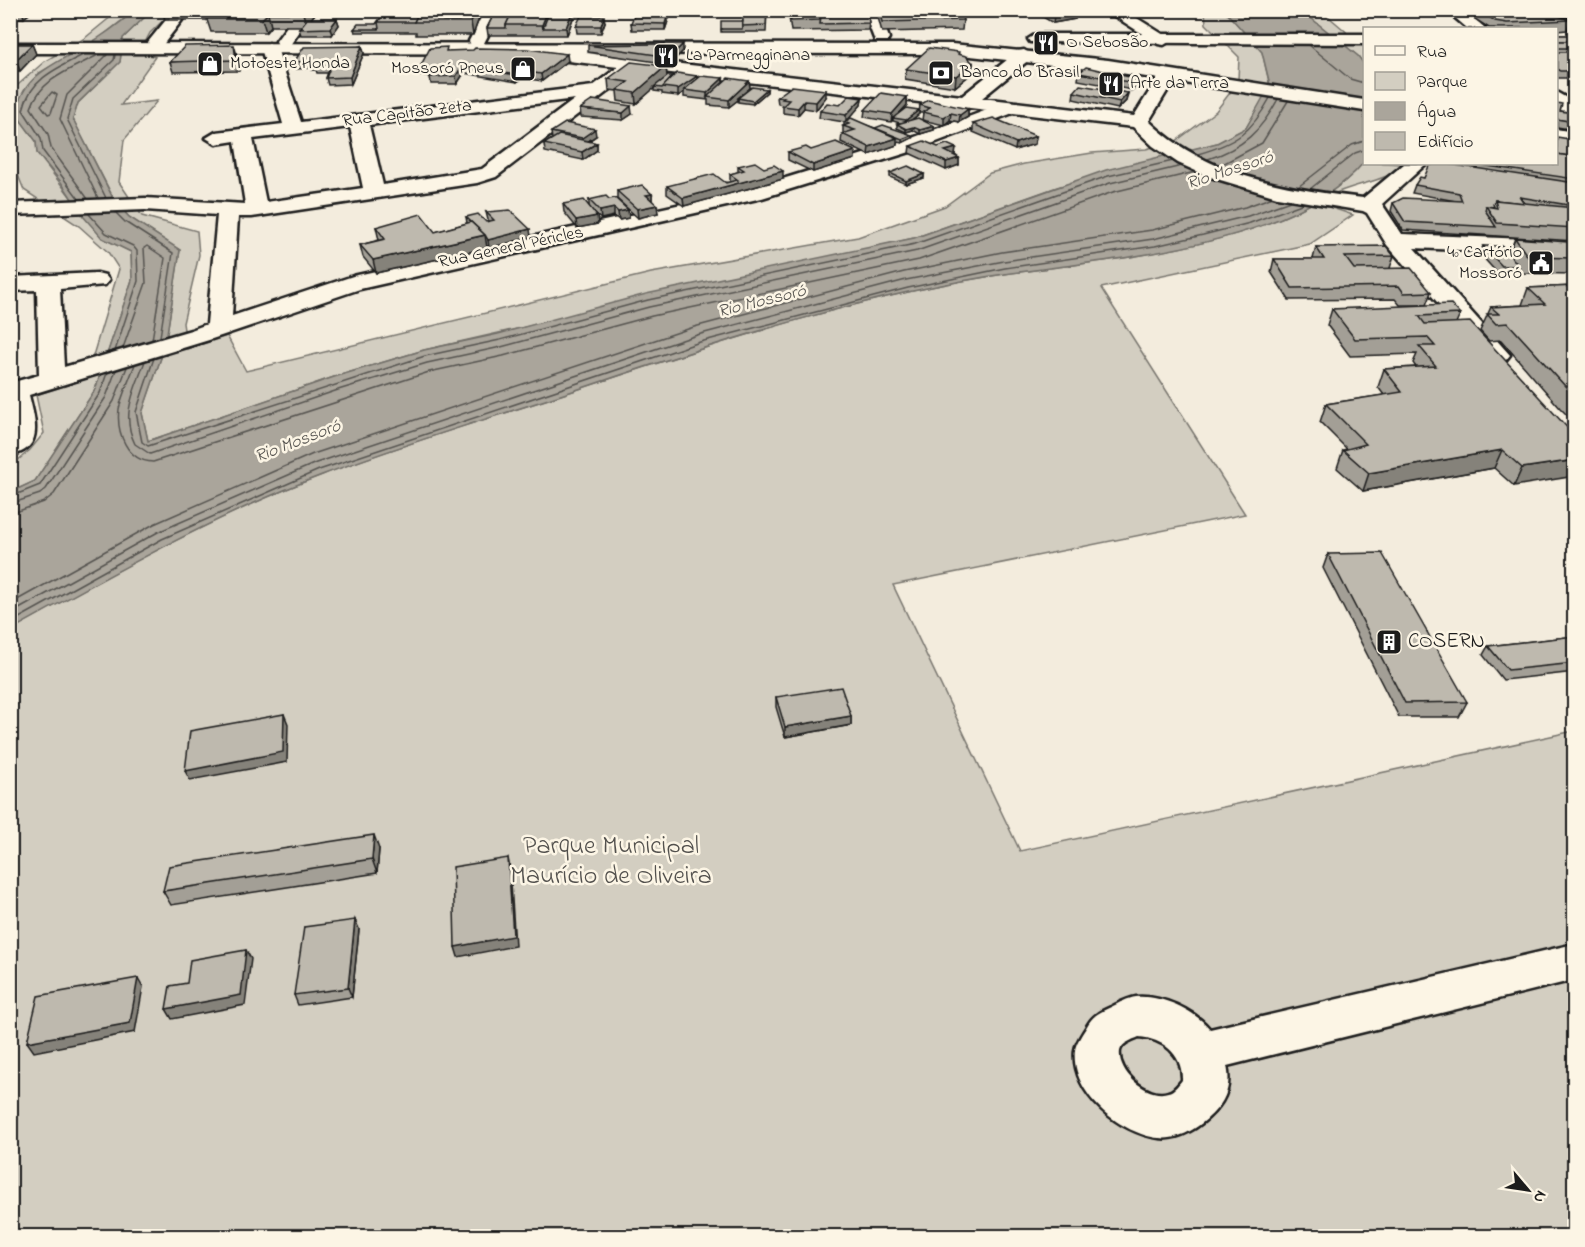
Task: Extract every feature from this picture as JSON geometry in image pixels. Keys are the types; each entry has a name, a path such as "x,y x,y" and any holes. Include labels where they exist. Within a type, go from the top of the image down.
{"street":[{"path":"149,43 183,10"},
{"path":"277,45 308,10"},
{"path":"477,41 493,10"},
{"path":"870,10 881,38"},
{"path":"1112,10 1164,40"},
{"path":"1438,10 1461,27"},
{"path":"1453,10 1476,27"},
{"path":"1531,10 1575,25"},
{"path":"1558,37 1575,37"},
{"path":"10,42 497,48 850,43 881,38 1363,39"},
{"path":"1058,60 1047,52 1050,48 1086,39"},
{"path":"386,45 477,41 850,43 952,49 1024,55 1363,106"},
{"path":"10,48 60,44"},
{"path":"277,45 294,129"},
{"path":"497,48 1138,122 1165,147 1254,186 1309,199 1368,205 1380,214 1395,240 1511,370"},
{"path":"966,102 1024,55"},
{"path":"10,209 146,204 228,211 256,210 461,180 489,173 633,64"},
{"path":"1138,122 1168,75"},
{"path":"1562,90 1575,111"},
{"name":"Rua Capitão Zeta","path":"216,138 597,91"},
{"name":"Rua General Péricles","path":"13,391 86,370 383,275 755,194 903,148 1012,107"},
{"path":"358,120 375,193"},
{"path":"243,135 256,210"},
{"path":"1558,135 1575,138"},
{"path":"1558,141 1575,143"},
{"path":"1368,205 1415,165"},
{"path":"210,331 228,211"},
{"path":"1395,240 1564,247 1575,262"},
{"path":"10,284 97,280"},
{"path":"48,282 52,380"},
{"path":"10,448 21,438 23,428 13,391"},
{"path":"1200,1052 1575,963"}],"green space":[{"path":"118,11 134,11 98,39 39,73 16,114 36,141 37,153 102,238 131,252 132,280 95,390 35,481 11,492 11,466 30,450 44,433 36,395 86,379 119,269 108,252 79,226 24,190 11,158 11,91 45,61 85,38"},
{"path":"151,11 173,11 150,33 140,52 155,57 121,105 157,101 124,140 119,182 142,216 197,231 199,255 183,323 187,349 227,336 246,371 651,273 858,237 945,206 990,173 1024,164 1092,153 1146,149 1176,141 1216,111 1232,90 1265,96 1246,128 1217,143 1057,187 914,238 424,350 334,377 148,441 142,413 165,346 180,250 129,217 115,201 73,119 78,103 120,62 123,38"},
{"path":"1205,11 1225,11 1262,52 1270,86 1238,80 1239,57 1206,24"},
{"path":"1302,11 1322,11 1363,46 1363,63 1358,56"},
{"name":"Parque Municipal Maurício de Oliveira","path":"1363,163 1363,165 1404,165 1386,176 1339,192 1320,204 1353,215 1310,244 1101,288 1245,514 893,585 1020,851 1574,731 1574,1236 11,1236 10,630 202,527 281,491 389,451 693,351 852,305 958,282 1150,254 1200,243 1249,230 1294,212 1333,190"}],"water":[{"name":"Rio Mossoró","path":"134,11 151,11 123,38 120,62 78,103 73,119 115,202 129,217 180,250 165,346 142,413 148,441 334,377 424,350 498,334 646,294 914,238 1106,170 1217,143 1246,128 1270,85 1262,52 1225,11 1302,11 1358,56 1363,63 1363,163 1333,190 1294,212 1249,230 1150,254 958,282 852,305 693,351 389,451 281,491 202,527 11,630 11,492 35,481 95,390 132,280 131,252 102,238 83,216 61,182 37,153 36,141 16,114 19,101 32,80 117,25"}],"building":[{"path":"214,10 304,10 303,13 268,13 262,19 207,19"},
{"path":"386,10 420,10 414,22 378,22"},
{"path":"420,10 475,10 471,22 414,22"},
{"path":"496,10 513,10 506,28 487,28"},
{"path":"513,10 548,10 542,25 506,25"},
{"path":"550,10 573,10 566,28 543,28"},
{"path":"636,10 669,10 665,24 631,23"},
{"path":"744,10 767,10 766,25 742,26"},
{"path":"789,10 821,10 820,20 791,21"},
{"path":"832,10 867,10 869,23 820,24 821,16 831,16"},
{"path":"879,10 959,10 963,20 882,22"},
{"path":"1044,10 1073,10 1076,13 1054,16"},
{"path":"1479,10 1542,10 1570,20 1507,23 1495,21"},
{"path":"581,16 604,16 601,26 576,26"},
{"path":"307,19 337,19 330,28 299,29"},
{"path":"380,19 379,29 354,29 358,24 376,24"},
{"path":"721,21 743,21 742,29 721,29"},
{"path":"1558,35 1575,35 1575,41 1558,41"},
{"path":"1558,41 1575,41 1575,48 1558,48"},
{"path":"10,44 32,44 16,60 10,61"},
{"path":"683,44 670,57 588,45"},
{"path":"234,45 236,60 170,62 185,46"},
{"path":"362,46 350,77 326,78 331,65 315,66 317,63 311,63 313,61 294,62 304,47"},
{"path":"447,47 446,51 475,48 527,49 567,54 541,74 522,71 516,75 462,66 456,76 430,77 437,68 419,69 430,48"},
{"path":"929,48 959,52 958,54 966,56 973,63 956,76 906,69"},
{"path":"1558,52 1575,52 1575,71 1558,70"},
{"path":"631,62 666,66 635,93 617,90 628,82 608,79"},
{"path":"1086,67 1138,79 1134,83 1079,73"},
{"path":"677,73 697,76 678,89 662,87"},
{"path":"668,76 673,76 662,88 654,87"},
{"path":"701,76 723,78 707,93 684,90"},
{"path":"728,78 749,81 729,100 707,97"},
{"path":"1080,85 1128,93 1120,102 1074,92"},
{"path":"792,86 826,90 816,102 804,101 798,108 783,106 789,100 777,97"},
{"path":"752,87 767,89 753,101 738,98"},
{"path":"881,93 907,97 892,114 865,110"},
{"path":"849,96 862,98 846,115 820,111 827,103 840,105"},
{"path":"593,100 631,106 623,113 580,109"},
{"path":"928,100 968,109 960,115 951,113 944,117 923,112 930,108 920,105"},
{"path":"1558,103 1562,104 1560,111 1575,113 1575,122 1558,119"},
{"path":"906,108 919,110 906,120 893,118"},
{"path":"851,118 897,138 869,147 842,134 855,130 843,126 849,124 844,122"},
{"path":"918,118 934,126 920,130 913,127 906,129 897,124"},
{"path":"993,118 1036,136 1016,143 973,124"},
{"path":"565,123 595,129 582,138 551,132"},
{"path":"883,125 912,135 902,139 875,128"},
{"path":"559,135 597,143 582,152 544,144"},
{"path":"1558,137 1575,140 1575,157 1558,154"},
{"path":"924,141 938,147 947,144 956,148 945,151 959,158 946,162 910,146"},
{"path":"836,142 855,151 813,165 788,152 806,147 811,150"},
{"path":"1558,154 1575,157 1575,179 1481,165 1558,165"},
{"path":"755,162 764,168 774,165 783,171 683,198 667,186 714,174 726,183 738,180 730,174 744,170 738,166"},
{"path":"1455,165 1575,183 1575,206 1520,197 1524,203 1495,200 1494,207 1486,206 1485,210 1496,227 1405,222 1393,203 1403,198 1462,201 1459,193 1415,185 1420,177 1424,178 1429,166"},
{"path":"908,166 924,174 906,181 890,173"},
{"path":"642,185 652,194 646,195 657,205 637,209 617,191"},
{"path":"606,196 609,199 615,198 628,210 618,212 614,208 600,211 589,200"},
{"path":"584,200 597,216 576,220 563,204"},
{"path":"1495,200 1575,208 1575,228 1497,223 1486,206 1497,208"},
{"path":"510,210 530,229 488,240 466,217 478,214 486,222 494,220 486,212"},
{"path":"421,214 435,232 471,222 485,235 373,260 360,245 385,239 376,227"},
{"path":"1515,238 1568,242 1575,246 1575,258 1528,257"},
{"path":"1386,246 1394,256 1345,257 1354,269 1411,268 1431,292 1404,293 1399,286 1292,288 1274,259 1324,259 1316,247"},
{"path":"1483,246 1502,246 1519,266 1502,266"},
{"path":"1575,286 1575,397 1508,323 1496,324 1487,314 1499,314 1491,307 1545,304 1528,288"},
{"path":"1451,304 1460,314 1419,316 1425,324 1470,322 1575,436 1575,460 1522,468 1502,450 1369,473 1343,450 1366,444 1326,404 1402,392 1384,369 1436,366 1419,346 1435,346 1427,337 1355,339 1332,309"},
{"name":"COSERN","path":"1382,553 1467,702 1405,703 1328,554"},
{"path":"1575,636 1575,663 1508,670 1488,646"},
{"path":"841,687 851,716 785,727 776,697"},
{"path":"284,714 283,752 185,771 190,731"},
{"path":"374,835 372,859 163,891 169,866"},
{"path":"508,858 513,936 455,947 453,867"},
{"path":"355,920 348,988 294,995 304,927"},
{"path":"246,950 241,995 166,1009 170,986 187,983 190,960"},
{"path":"138,978 130,1023 27,1042 38,996"}],"place":[{"name":"O Sebosão","path":"1046,43"},
{"name":"La Parmegginana","path":"666,56"},
{"name":"Motoeste Honda","path":"210,64"},
{"name":"Mossoró Pneus","path":"523,69"},
{"name":"Banco do Brasil","path":"941,73"},
{"name":"Arte da Terra","path":"1111,84"},
{"name":"4º Cartório Mossoró","path":"1541,263"},
{"name":"COSERN","path":"1389,642"}]}
